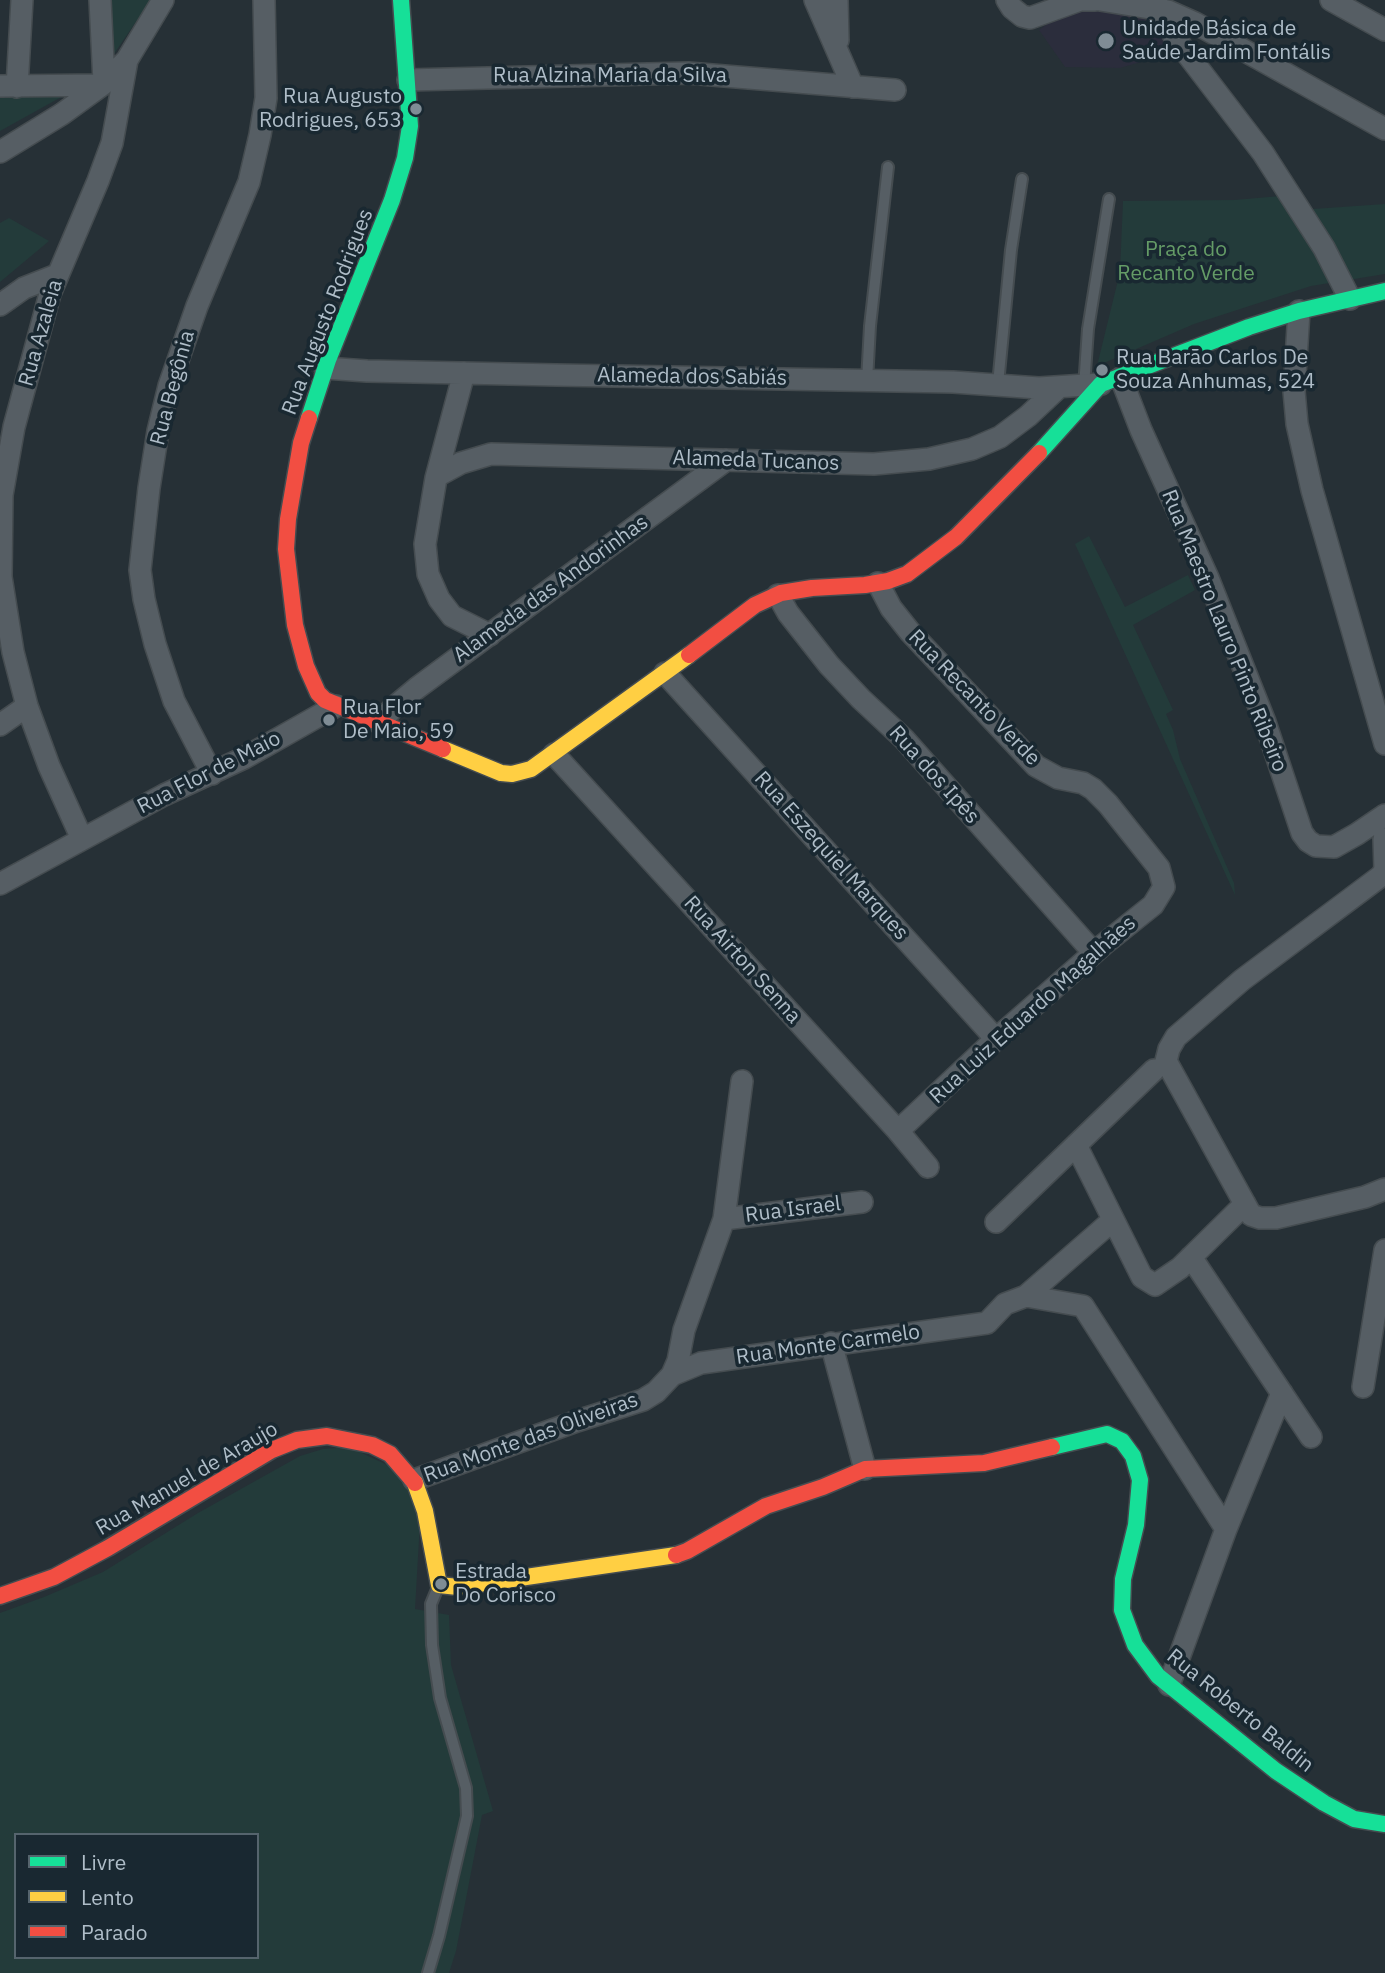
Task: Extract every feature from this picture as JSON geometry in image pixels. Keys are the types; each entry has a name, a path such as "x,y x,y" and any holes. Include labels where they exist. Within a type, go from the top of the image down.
{"street":[{"path":"22,0 9,86 103,84"},
{"path":"100,0 103,84"},
{"name":"Rua Azaleia","path":"82,839 49,766 27,706 8,630 1,577 4,458 38,333 57,275 98,181 111,143 127,60 163,0"},
{"name":"Rua Begônia","path":"212,774 174,701 155,644 140,570 149,488 169,387 197,306 249,182 260,135 266,98 264,0"},
{"name":"Rua Augusto Rodrigues","path":"401,0 410,126 405,158 393,200 325,368 301,443 288,519 286,549 295,625 306,666 318,693 335,706 501,773 521,773 554,754 755,605 778,595 812,588 878,583 907,574 956,537 1025,469 1102,383"},
{"path":"815,0 853,87"},
{"path":"837,0 839,52"},
{"path":"1007,0 1022,16 1030,18 1080,0 1094,0"},
{"path":"1100,0 1158,5 1385,129"},
{"path":"1331,0 1385,30"},
{"path":"1158,5 1175,38 1263,153 1324,248 1350,299"},
{"path":"0,152 62,114 103,84 127,60"},
{"name":"Rua Alzina Maria da Silva","path":"408,80 688,73 895,90"},
{"path":"0,305 24,288 57,275"},
{"path":"1102,383 1250,327 1299,311 1385,290"},
{"path":"1299,311 1294,391 1297,424 1312,490 1385,744"},
{"name":"Alameda dos Sabiás","path":"325,368 1059,387 1102,383"},
{"path":"464,373 436,477 425,544 428,574 439,599 452,616 489,635"},
{"name":"Rua Maestro Lauro Pinto Ribeiro","path":"1102,383 1141,430 1208,578 1261,710 1302,833 1316,846 1334,847 1385,815"},
{"name":"Alameda Tucanos","path":"436,477 461,463 491,454 874,464 929,459 971,449 1000,437 1059,387"},
{"name":"Alameda das Andorinhas","path":"379,723 409,694 726,460"},
{"name":"Rua Recanto Verde","path":"878,583 891,608 910,632 1036,766 1058,778 1083,783 1108,804 1159,868 1164,887"},
{"name":"Rua dos Ipês","path":"778,595 788,613 829,664 861,699 904,739 1094,953"},
{"name":"Rua Eszequiel Marques","path":"666,673 996,1039"},
{"path":"0,725 27,706"},
{"name":"Rua Flor de Maio","path":"0,884 164,795 244,758 335,706"},
{"name":"Rua Airton Senna","path":"554,754 928,1167"},
{"path":"1384,839 1385,870 1381,876 1242,980 1176,1037 1166,1054 1166,1061 1251,1214 1260,1218 1276,1218 1365,1197 1385,1189"},
{"name":"Rua Luiz Eduardo Magalhães","path":"898,1131 996,1039 1153,905 1164,887"},
{"path":"996,1222 1154,1070"},
{"path":"672,1375 678,1361 684,1330 724,1219 742,1081"},
{"path":"1076,1145 1142,1277 1156,1285 1180,1268 1245,1204"},
{"name":"Rua Israel","path":"724,1219 862,1202"},
{"path":"1026,1296 1113,1220"},
{"path":"1363,1387 1385,1250"},
{"path":"1191,1257 1311,1437"},
{"path":"1026,1296 1083,1306 1226,1530"},
{"name":"Rua Monte Carmelo","path":"672,1375 701,1363 987,1323 1005,1304 1026,1296"},
{"path":"831,1343 865,1469"},
{"name":"Rua Monte das Oliveiras","path":"414,1480 643,1399 656,1392 672,1375"},
{"path":"1169,1685 1226,1530 1282,1393"},
{"name":"Rua Roberto Baldin","path":"439,1584 458,1587 501,1582 670,1557 687,1551 766,1506 823,1487 865,1469 984,1463 1107,1434 1122,1441 1133,1455 1140,1480 1136,1525 1123,1579 1122,1609 1135,1645 1158,1676 1276,1771 1324,1804 1354,1819 1385,1824"},
{"name":"Rua Manuel de Araujo","path":"0,1596 54,1577 94,1556 272,1450 297,1440 327,1436 372,1445 390,1454 414,1480"},
{"path":"414,1480 425,1511 439,1584"}],"lane":[{"path":"867,382 870,326 888,167"},
{"path":"998,384 1011,250 1022,179"},
{"path":"1102,383 1087,329 1109,198"},
{"path":"428,1973 467,1816 466,1788 440,1698 432,1645 431,1604 439,1584"}],"shaded area":[{"name":"Unidade Básica de Saúde Jardim Fontális","path":"1092,4 1134,8 1175,52 1120,68 1065,67 1039,30 1064,12"}],"green space":[{"path":"109,0 151,0 107,64"},
{"path":"0,94 63,96 0,131"},
{"name":"Praça do Recanto Verde","path":"1281,196 1323,246 1313,209 1385,204 1385,274 1311,286 1194,324 1097,366 1120,272 1123,201 1234,200"},
{"path":"9,218 49,241 0,282 0,223"},
{"path":"1089,536 1125,607 1188,575 1195,590 1133,625 1173,710 1166,714 1180,759 1234,883 1235,895 1075,544"},
{"path":"349,1447 400,1471 420,1522 415,1609 449,1615 451,1665 493,1811 482,1815 456,1951 449,1973 0,1973 0,1613 103,1572 198,1513 300,1456 323,1449"}],"traffic: fast":[{"path":"309,418 328,360 392,200 405,158 410,126 401,0"},
{"path":"1039,453 1101,384 1249,327 1299,311 1385,291"},
{"path":"1052,1447 1107,1434 1122,1441 1133,1456 1140,1480 1136,1525 1123,1579 1122,1610 1135,1645 1158,1676 1276,1771 1324,1803 1354,1819 1385,1824"}],"traffic: slow":[{"path":"443,749 501,773 512,774 531,769 689,655"},
{"path":"415,1483 425,1511 439,1585 458,1587 676,1555"}],"traffic: jam":[{"path":"309,418 301,443 288,519 286,549 295,625 306,666 318,693 325,700 443,749"},
{"path":"689,655 755,605 781,593 865,585 907,574 956,537 1039,453"},
{"path":"0,1596 54,1577 108,1548 272,1450 297,1440 327,1436 372,1445 390,1454 415,1483"},
{"path":"676,1555 766,1506 823,1487 865,1469 984,1463 1052,1447"}],"place":[{"name":"Unidade Básica de Saúde Jardim Fontális","path":"1106,41"},
{"name":"Rua Augusto Rodrigues, 653","path":"416,109"},
{"name":"Rua Barão Carlos De Souza Anhumas, 524","path":"1102,370"},
{"name":"Rua Flor De Maio, 59","path":"329,720"},
{"name":"Estrada Do Corisco","path":"441,1584"}]}
